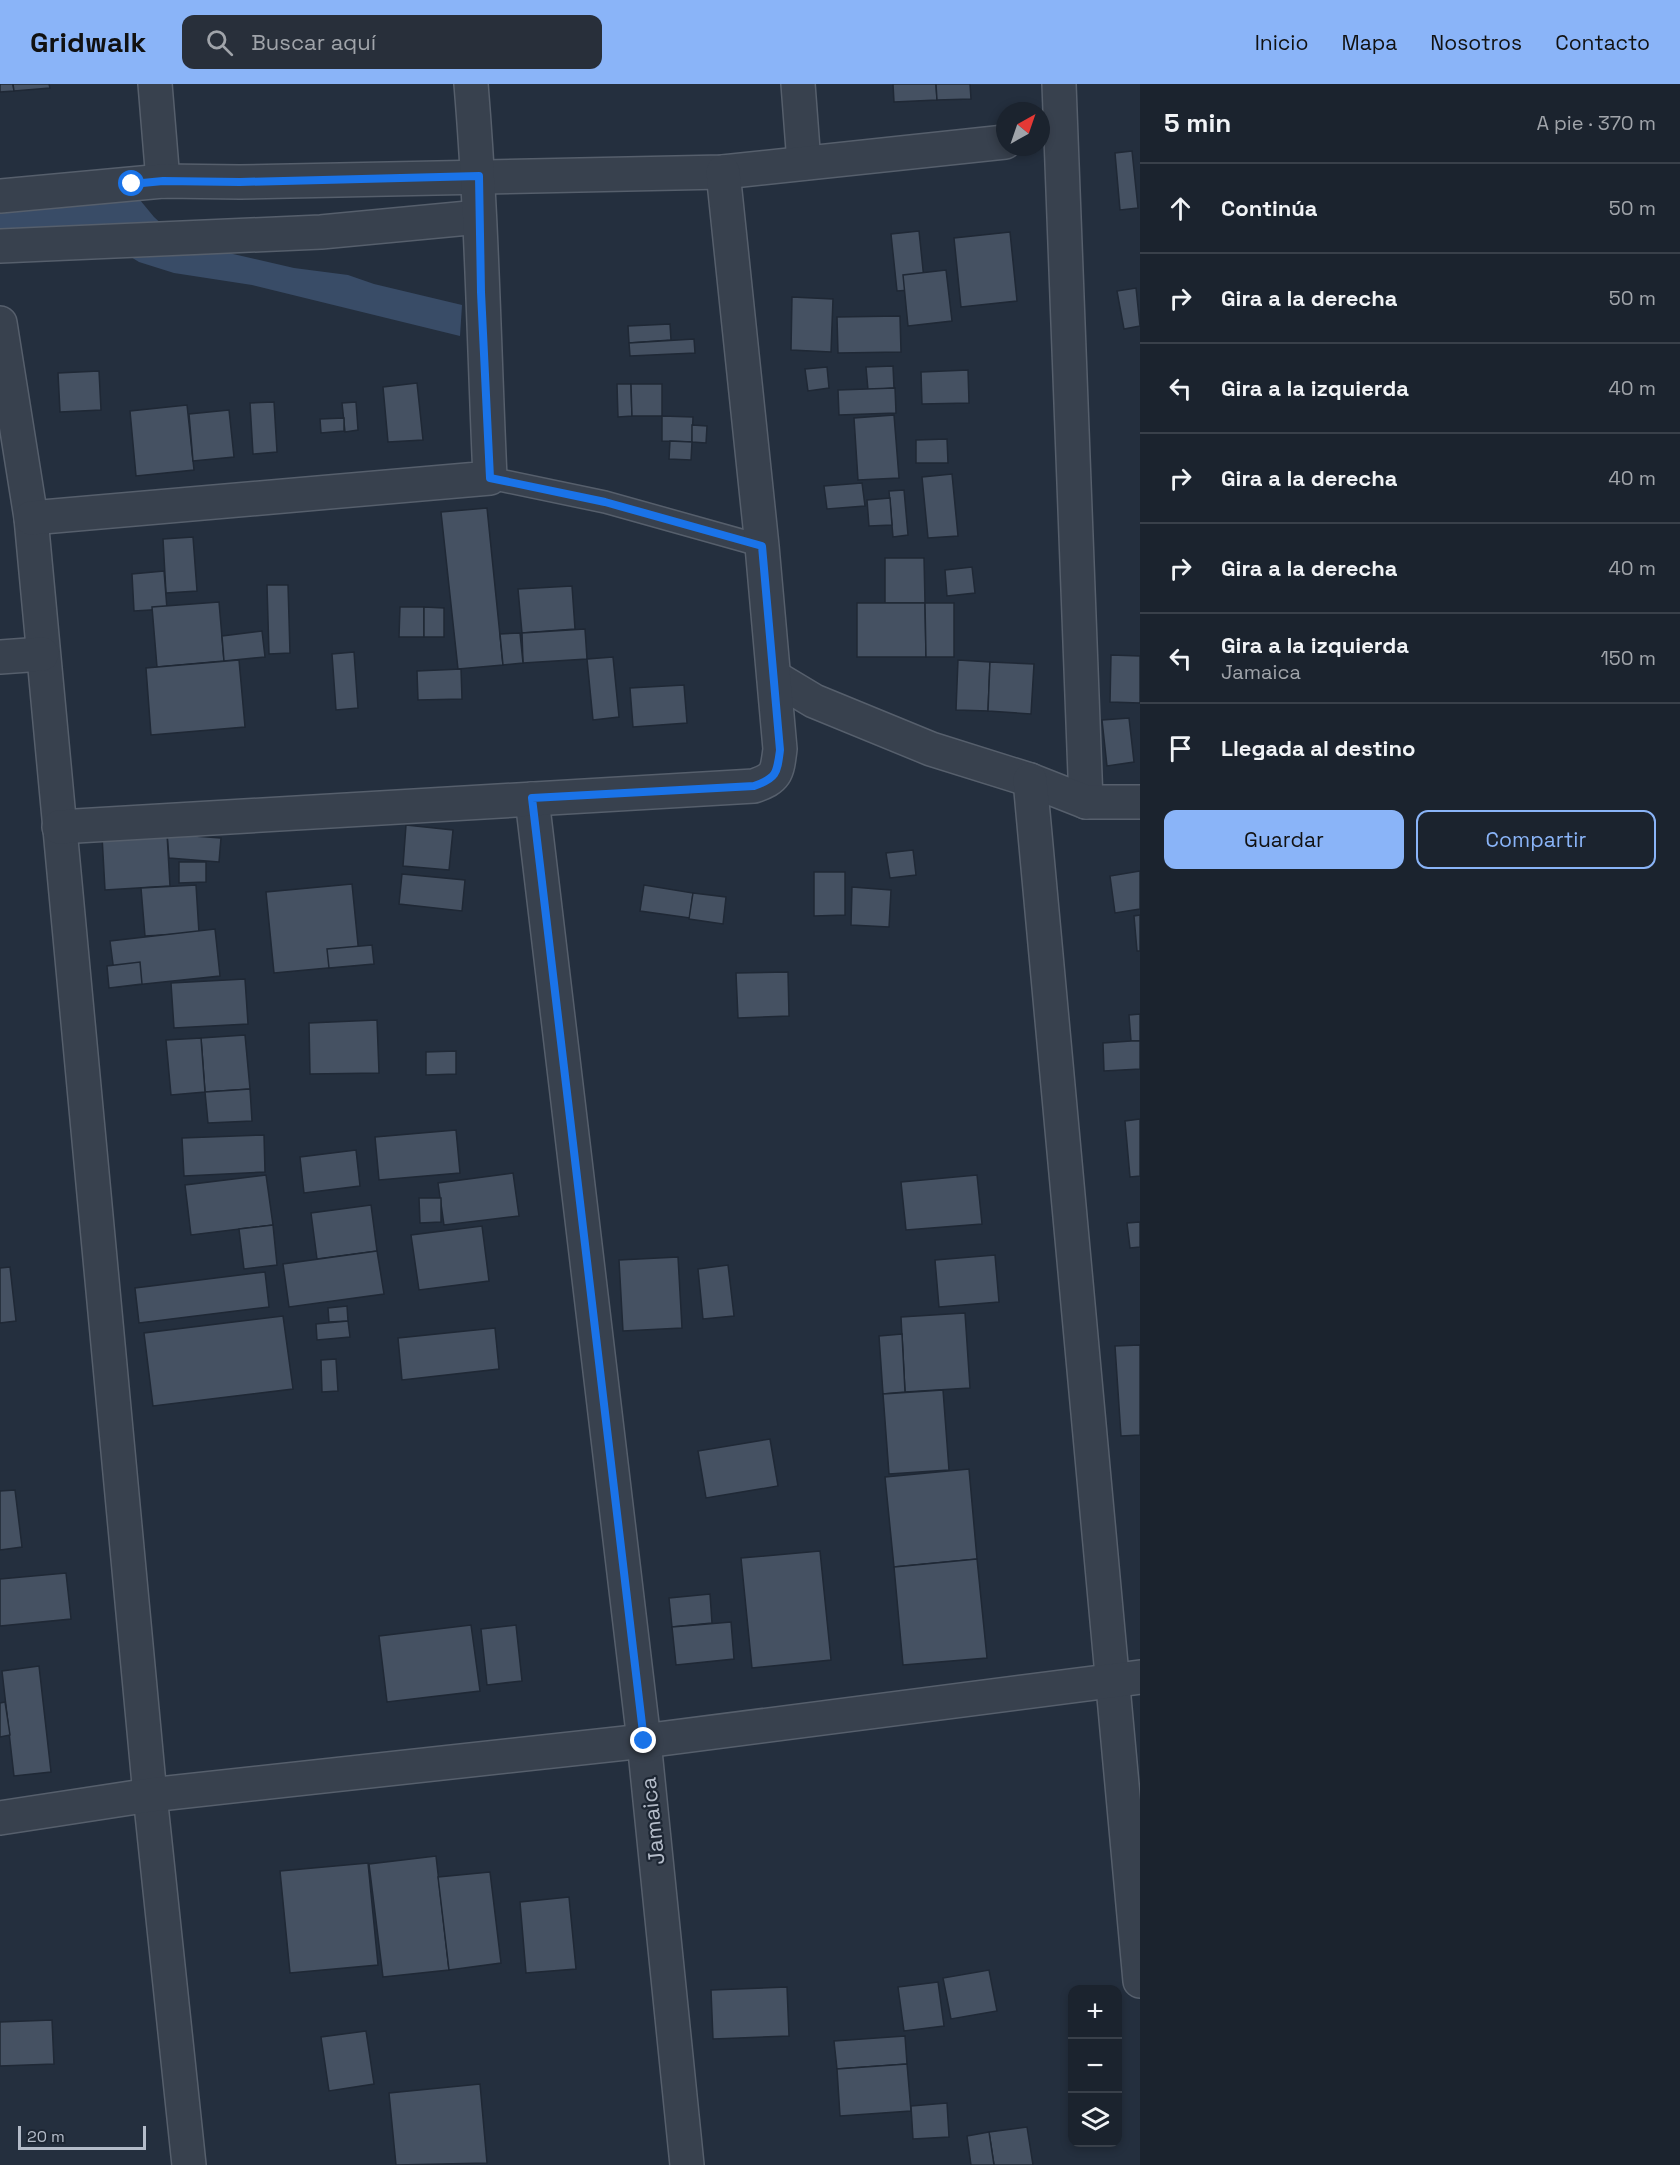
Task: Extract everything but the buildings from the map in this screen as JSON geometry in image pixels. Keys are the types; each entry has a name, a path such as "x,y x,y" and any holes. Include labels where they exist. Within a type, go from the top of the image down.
{"street":[{"path":"155,84 163,181"},
{"path":"31,518 490,478 479,176 471,84"},
{"path":"798,84 804,164"},
{"path":"1059,84 1051,137 1086,802"},
{"path":"0,196 163,181 240,182 723,172 996,143"},
{"path":"59,827 754,786 770,781 778,770 780,750 762,546 723,172"},
{"path":"0,246 321,231 479,217"},
{"path":"0,323 31,518 150,1795 189,2165"},
{"path":"0,657 42,654"},
{"path":"774,677 814,700 931,749 1030,780 1086,802 1140,802"},
{"path":"1030,780 1127,1678 1140,1981"},
{"name":"Jamaica","path":"532,798 644,1741 687,2165"},
{"path":"0,1818 150,1795 644,1741 1127,1678"}],"lane":[{"path":"490,478 605,502 762,546"}],"water":[{"path":"135,194 166,228 220,251 294,268 348,275 374,284 462,305 460,336 252,285 174,273 139,262 113,246 0,243 0,204"}],"route":[{"path":"132,184 163,181 240,182 479,176 481,292 490,478 605,502 762,546 780,750 778,770 770,781 754,786 532,798 644,1741"}]}
